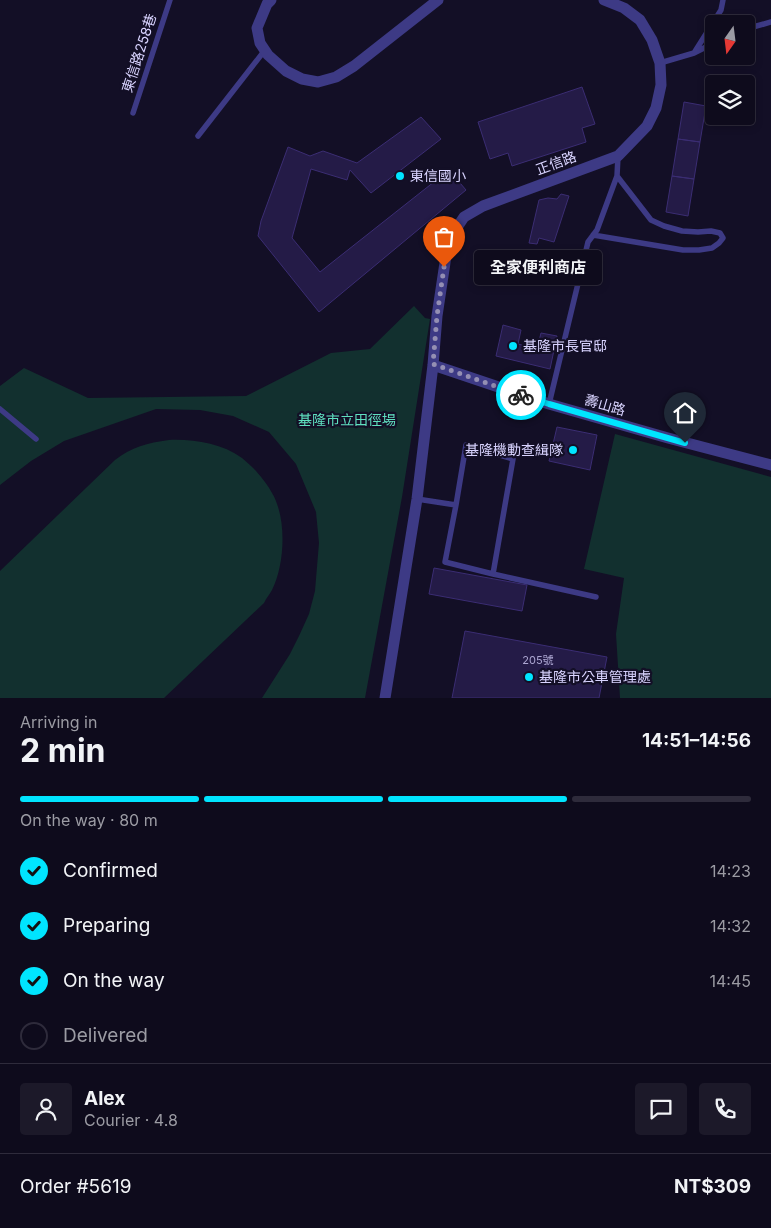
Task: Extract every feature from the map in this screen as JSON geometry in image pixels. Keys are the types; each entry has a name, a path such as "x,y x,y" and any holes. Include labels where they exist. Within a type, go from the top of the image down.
{"street":[{"path":"271,0 266,4 257,28 260,42 268,55 286,71 302,79 318,82 336,77 354,66 438,0"},
{"name":"正信路","path":"385,698 417,499 437,316 446,256 454,234 464,217 483,206 618,156 647,126 656,108 662,85 660,63 652,40 640,20 624,8 604,0"},
{"name":"壽山路","path":"433,364 549,404 659,436 771,465"}],"lane":[{"name":"東信路258巷","path":"133,113 170,0"},
{"path":"694,53 721,10 723,0"},
{"path":"755,27 771,22"},
{"path":"660,63 694,53 705,48"},
{"path":"198,136 265,50"},
{"path":"549,404 588,242 597,230 617,176 618,156"},
{"path":"593,235 683,250 712,248 723,238 720,233 682,231 651,220 617,176"},
{"path":"0,409 36,439"},
{"path":"493,574 513,459 466,445 445,562 493,574 596,597"},
{"path":"417,499 456,505"}],"green space":[{"name":"基隆市立田徑場","path":"414,306 425,318 430,319 402,497 365,698 262,698 290,654 309,614 315,591 319,543 316,512 296,464 269,432 233,416 200,410 156,409 64,441 31,461 0,485 0,386 24,368 88,398 246,396 331,353 370,349"},
{"path":"615,434 771,477 771,698 620,698 616,634 624,578 584,569"},
{"path":"169,440 207,443 234,453 256,471 270,490 277,503 280,515 282,554 280,567 272,590 264,603 164,698 0,698 0,571 115,460 140,446"}],"building":[{"path":"582,87 595,124 582,128 586,142 512,166 508,153 490,159 478,122"},
{"path":"684,102 705,106 700,142 678,139"},
{"path":"421,117 441,139 371,193 350,170 347,180 311,169 292,238 320,272 449,170 466,190 319,312 258,236 261,221 288,147 310,156 323,151 357,163"},
{"path":"678,139 700,142 694,179 672,176"},
{"path":"672,176 694,179 688,216 666,212"},
{"path":"561,194 569,196 554,242 539,238 537,244 529,243 539,200 557,199"},
{"name":"基隆市長官邸","path":"503,325 521,330 518,344 537,349 541,333 557,336 550,369 496,356"},
{"name":"基隆機動查緝隊","path":"557,427 597,435 590,470 549,461"},
{"path":"434,568 527,585 522,611 429,594"},
{"name":"基隆市公車管理處","path":"465,631 607,657 599,698 452,698"}],"way so far":[{"path":"444,267 433,364 521,395"}],"place":[{"name":"東信國小","path":"400,176"},
{"name":"全家便利商店","path":"444,267"},
{"name":"基隆市長官邸","path":"513,346"},
{"name":"基隆機動查緝隊","path":"573,450"},
{"name":"基隆市公車管理處","path":"529,677"}],"route":[{"path":"521,395 685,443"}]}
